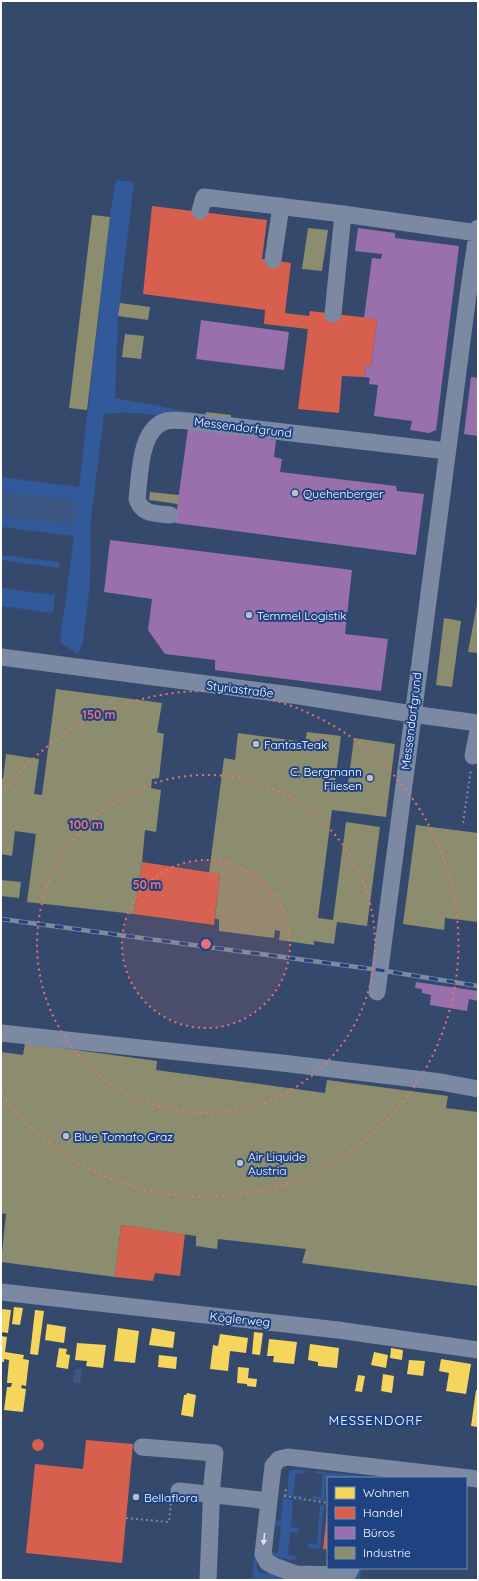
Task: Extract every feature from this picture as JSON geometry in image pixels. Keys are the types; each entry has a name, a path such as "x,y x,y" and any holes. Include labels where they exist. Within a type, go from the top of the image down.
{"street":[{"name":"Messendorfgrund","path":"202,204 281,206 478,231 412,714 377,992"},
{"path":"273,260 281,206"},
{"path":"333,314 342,214"},
{"name":"Messendorfgrund","path":"170,515 150,513 144,510 139,506 138,499 143,452 146,440 157,426 167,421 196,422 447,451"},
{"name":"Styriastraße","path":"1,657 299,696 412,714 478,722"},
{"path":"473,756 478,731"},
{"path":"1,1032 282,1063 441,1082 478,1089"},
{"name":"Köglerweg","path":"1,1292 338,1330 478,1350"},
{"path":"142,1447 215,1453 208,1580"},
{"path":"327,1569 309,1566 296,1574 267,1562 263,1554 273,1466 279,1459 288,1457 364,1471 450,1477"},
{"path":"467,1478 478,1479"},
{"path":"179,1491 269,1501"}],"path":[{"path":"463,823 473,756"}],"shaded area":[{"path":"116,180 134,182 118,316 115,398 194,413 185,421 144,414 104,414 91,519 90,583 83,642 78,655 60,642 74,536 1,527 1,516 72,525 75,523 76,503 75,501 1,491 1,477 79,487 110,217"},
{"path":"1,491 75,501 77,506 75,524 72,525 1,516"},
{"path":"1,555 59,562 59,568 1,560"},
{"path":"1,588 55,595 53,613 1,606"},
{"path":"75,1369 82,1369 80,1383 73,1382"},
{"path":"305,1470 304,1474 296,1473 293,1495 302,1496 302,1498 287,1496 289,1471"},
{"path":"315,1471 361,1476 326,1476 324,1500 312,1499 312,1496 321,1497 323,1474 315,1473"},
{"path":"283,1498 293,1500 291,1527 299,1528 299,1533 290,1532 288,1555 297,1556 294,1560 271,1557 269,1552 278,1553 281,1526 272,1525 273,1520 281,1521"},
{"path":"320,1505 324,1505 320,1549 311,1548 308,1546 308,1543 317,1544"},
{"path":"259,1512 261,1512 257,1569 261,1573 302,1577 361,1569 360,1580 252,1580"}],"building: Wohnen":[{"path":"14,1307 23,1308 20,1325 12,1324"},
{"path":"1,1309 11,1310 8,1333 1,1332"},
{"path":"35,1310 44,1311 38,1355 30,1354"},
{"path":"47,1324 66,1327 64,1343 45,1340"},
{"path":"118,1328 139,1331 135,1363 114,1361"},
{"path":"152,1328 175,1332 173,1348 149,1345"},
{"path":"254,1332 263,1333 260,1355 252,1354"},
{"path":"220,1334 248,1338 246,1353 230,1351 228,1371 210,1369 213,1345 218,1346"},
{"path":"1,1336 7,1337 5,1352 24,1355 23,1359 29,1360 26,1386 22,1385 21,1388 26,1389 23,1412 4,1410 7,1387 11,1387 12,1383 7,1383 9,1360 4,1359 4,1362 1,1362"},
{"path":"269,1339 297,1342 294,1364 273,1362 274,1356 267,1356"},
{"path":"77,1343 106,1345 103,1368 86,1366 87,1361 75,1360"},
{"path":"310,1344 339,1348 337,1368 318,1366 318,1362 308,1360"},
{"path":"59,1348 67,1349 66,1354 70,1355 68,1369 56,1367"},
{"path":"391,1348 403,1350 402,1360 390,1358"},
{"path":"374,1352 388,1355 386,1368 371,1365"},
{"path":"159,1355 177,1357 176,1369 158,1367"},
{"path":"441,1359 471,1364 466,1394 446,1391 449,1373 439,1371"},
{"path":"409,1360 425,1361 423,1376 407,1374"},
{"path":"238,1367 249,1368 248,1378 257,1379 256,1387 237,1383"},
{"path":"383,1374 394,1376 392,1393 381,1391"},
{"path":"358,1375 365,1376 362,1392 355,1391"},
{"path":"476,1390 478,1391 478,1427 471,1426"},
{"path":"187,1393 196,1395 193,1417 181,1415 184,1395"}],"building: Handel":[{"path":"152,206 267,220 262,259 291,263 285,313 309,316 310,311 377,319 371,366 366,365 364,377 342,376 339,413 298,409 308,329 264,324 265,310 143,294"},
{"path":"142,862 220,874 214,925 134,914"},
{"path":"121,1225 185,1234 180,1276 155,1273 153,1281 115,1277"},
{"path":"40,1439 43,1440 43,1450 36,1451 33,1450 32,1443 33,1440"},
{"path":"86,1440 133,1444 122,1563 26,1553 35,1464 83,1469"},
{"path":"327,1512 327,1549 323,1549"}],"building: Büros":[{"path":"358,228 395,233 395,238 459,246 436,430 429,433 410,430 412,421 374,416 378,385 369,384 370,378 364,377 366,365 371,366 377,319 364,318 372,258 381,259 382,254 355,251"},
{"path":"201,320 289,332 284,370 196,359"},
{"path":"471,377 478,378 478,436 464,434"},
{"name":"Quehenberger","path":"188,428 276,440 274,457 282,459 280,472 396,486 397,491 424,494 416,555 175,523"},
{"name":"Temmel Logistik","path":"110,540 352,570 345,634 388,639 381,691 215,670 215,660 165,654 148,630 152,599 104,592"},
{"path":"416,982 478,991 478,1001 469,999 467,1011 430,1005 431,995 422,993 422,989 415,988"}],"building: Industrie":[{"path":"92,215 110,217 87,410 69,408"},
{"path":"308,228 328,230 322,271 302,269"},
{"path":"120,303 150,307 148,320 118,316"},
{"path":"125,334 144,336 141,359 122,357"},
{"path":"206,412 231,415 230,423 205,419"},
{"path":"150,492 179,495 178,504 149,500"},
{"path":"477,604 478,605 478,653 468,652"},
{"path":"444,618 461,621 452,687 436,685"},
{"path":"56,689 162,703 157,732 164,734 159,778 152,779 151,788 161,790 156,832 145,830 134,914 27,902 36,834 15,831 12,856 1,854 1,779 3,779 6,754 39,759 34,794 42,795"},
{"path":"307,732 341,736 335,782 348,784 354,738 395,744 386,817 332,810 318,918 333,920 346,822 380,827 367,926 337,922 334,944 314,941 314,945 279,940 280,931 275,930 274,938 219,931 219,920 215,918 220,874 209,873 224,758 235,760 238,733 305,742"},
{"path":"416,825 478,833 478,922 445,918 444,930 403,924"},
{"path":"1,880 21,882 19,898 1,896"},
{"name":"Air Liquide Austria","path":"25,1043 157,1061 156,1070 325,1093 327,1080 448,1096 446,1108 478,1112 478,1286 302,1263 306,1249 218,1239 217,1249 196,1246 196,1236 121,1225 115,1277 1,1262 6,1214 1,1213 1,1052 23,1055"}],"railway":[{"path":"1,919 379,970 478,986"}],"place":[{"name":"Quehenberger","path":"295,493"},
{"name":"Temmel Logistik","path":"249,615"},
{"name":"FantasTeak","path":"256,744"},
{"name":"C. Bergmann Fliesen","path":"370,778"},
{"name":"Blue Tomato Graz","path":"66,1136"},
{"name":"Air Liquide Austria","path":"240,1163"},
{"name":"Bellaflora","path":"136,1497"}],"district":[{"name":"MESSENDORF","path":"376,1420"}]}
